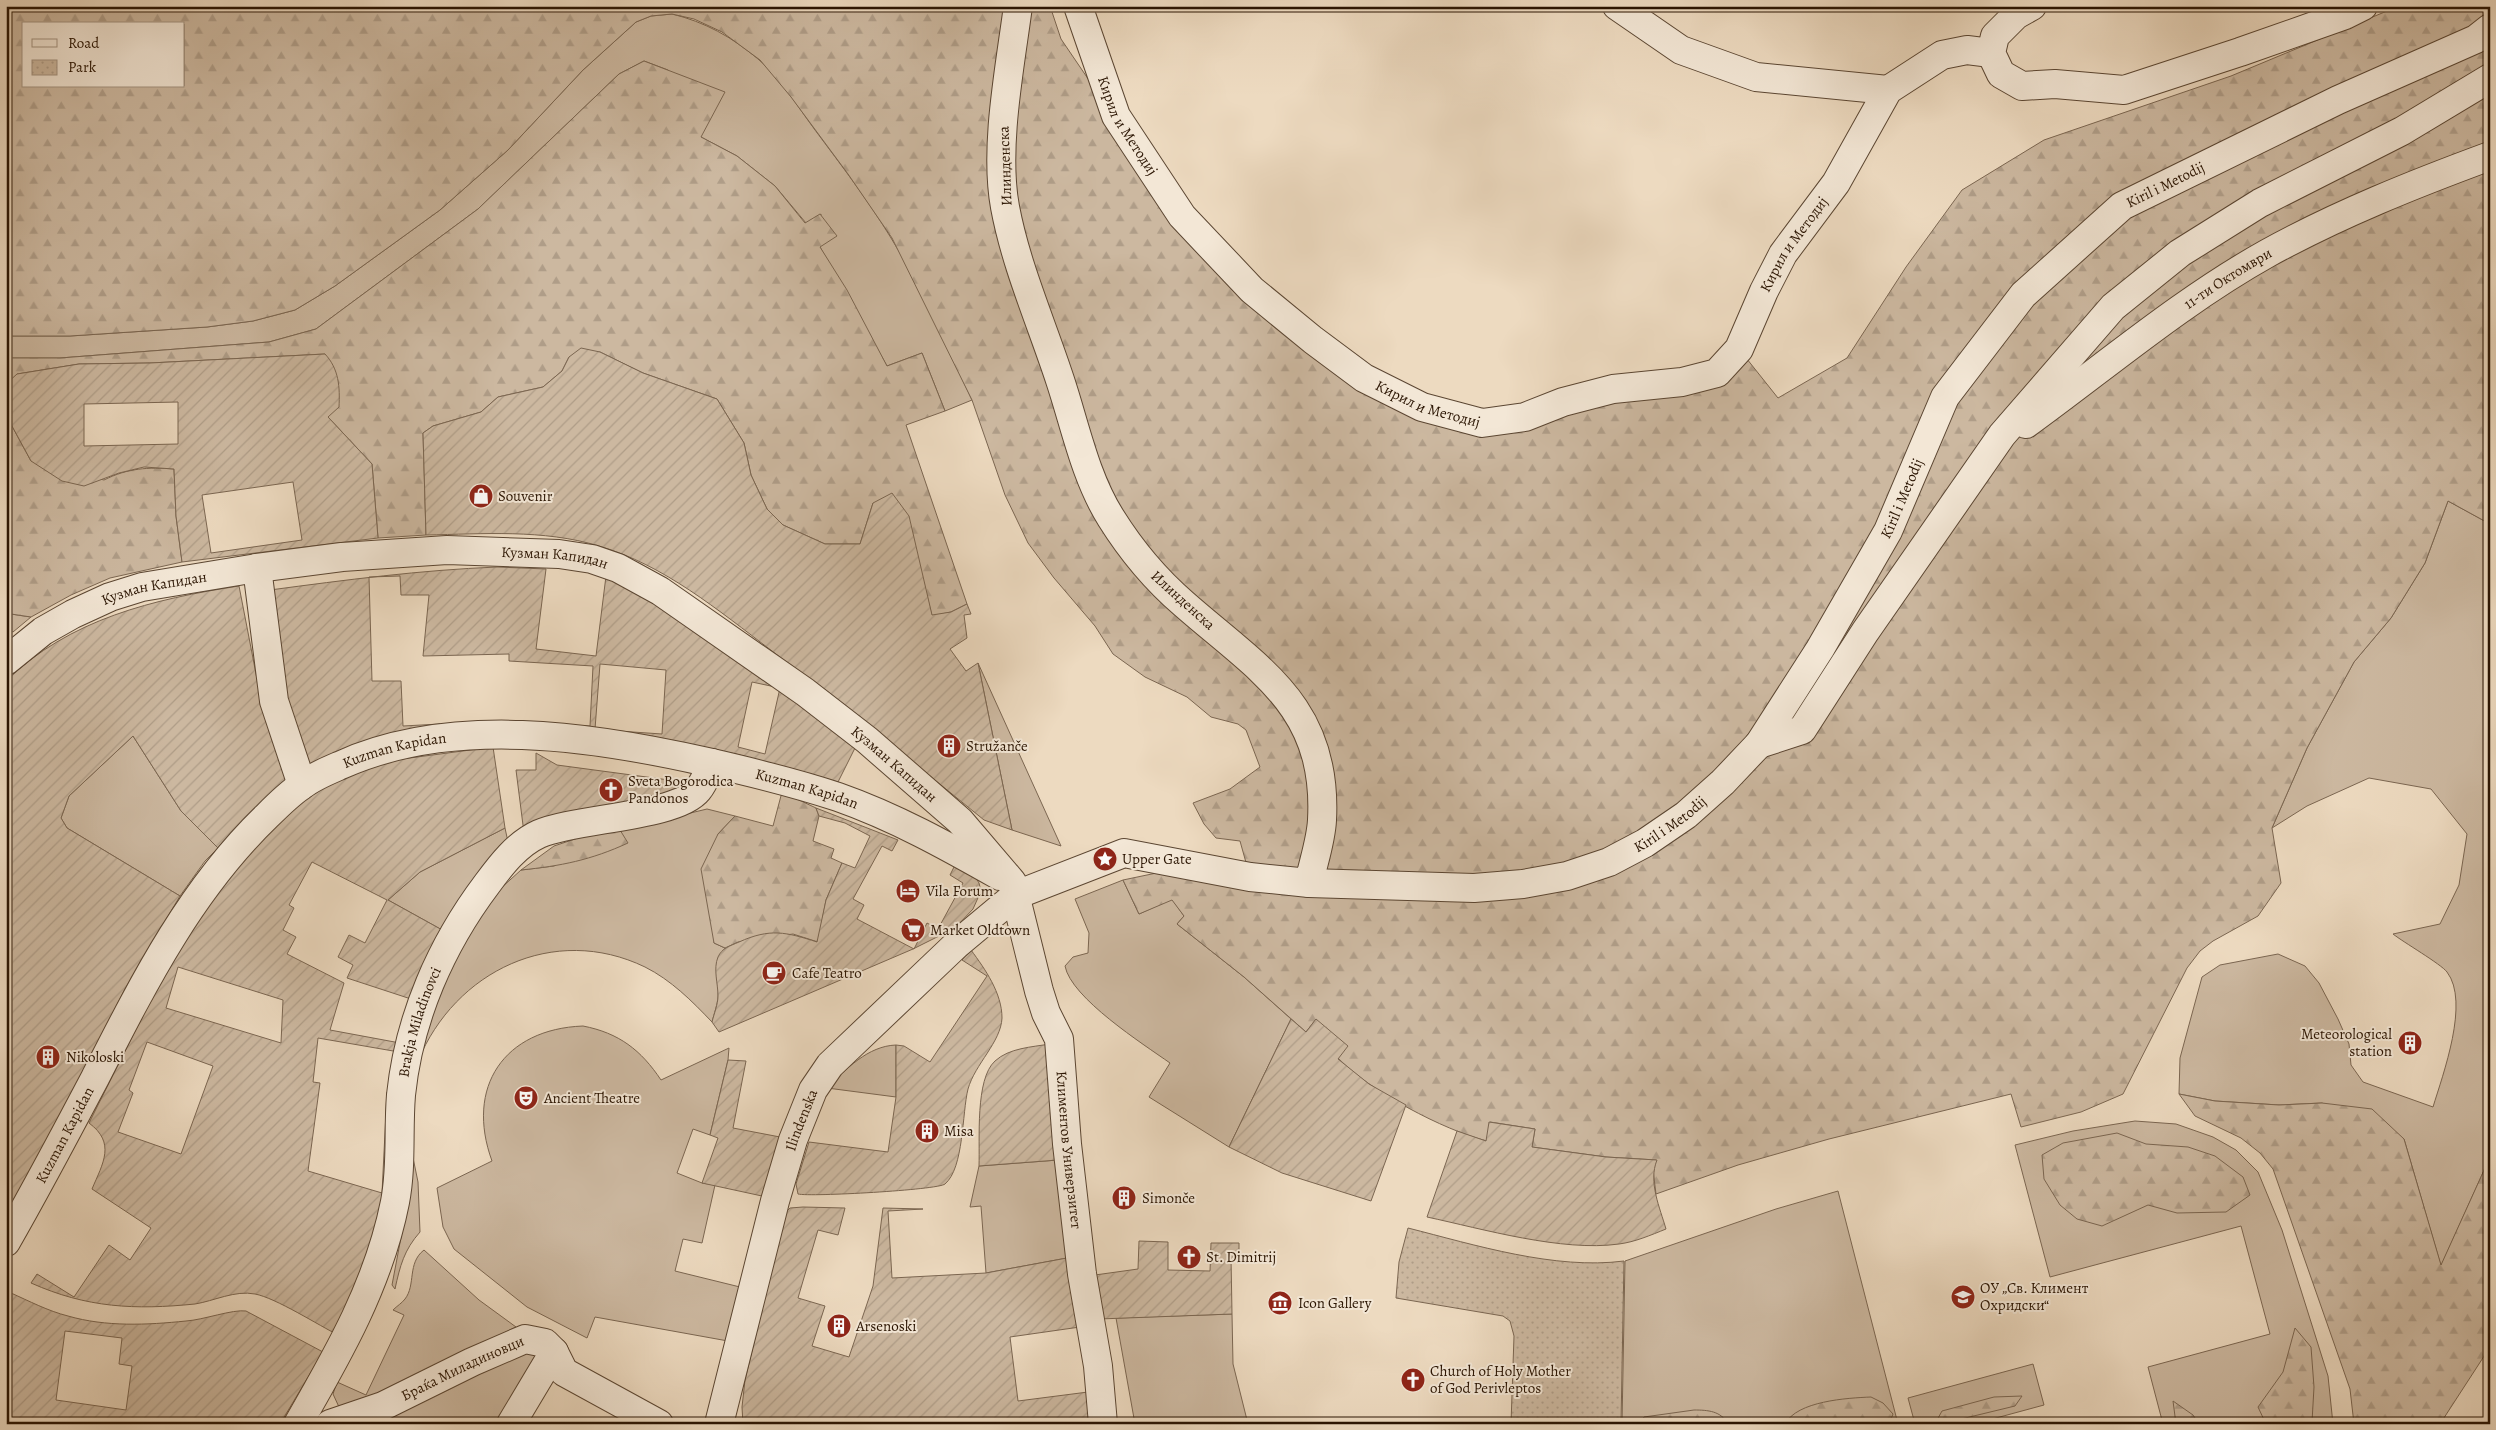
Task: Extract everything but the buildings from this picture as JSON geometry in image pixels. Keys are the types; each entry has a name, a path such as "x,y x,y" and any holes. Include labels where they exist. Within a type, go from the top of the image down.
{"street":[{"name":"Илинденска","path":"1018,6 1002,139 1004,204 1016,255 1091,476 1109,515 1133,550 1163,585 1269,677 1287,697 1305,724 1318,762 1322,812 1322,822 1309,883"},
{"path":"1617,6 1682,50 1756,78 1888,90 1942,55 1967,50 1991,53"},
{"path":"2032,6 2016,15 1995,36 1991,53 2001,74 2022,86 2054,84 2124,90 2240,52 2345,15 2363,6"},
{"name":"Кирил и Методиј","path":"1082,9 1116,116 1182,216 1252,290 1313,340 1364,378 1422,407 1482,423 1525,418 1563,402 1612,389 1682,382 1717,373 1739,349 1764,291 1783,254 1836,183 1888,90"},
{"name":"Kiril i Metodij","path":"1309,883 1500,887 1567,876 1589,870 1645,843 1686,814 1723,782 1759,744 1820,649 1888,532 1945,397 2023,295 2122,206 2338,100 2476,39 2490,28"},
{"path":"1759,744 1802,730 1865,632 1992,449 2114,307 2180,254 2260,203 2402,131 2490,78"},
{"name":"11-ти Октомври","path":"1992,449 2178,310 2268,254 2388,194 2490,156"},
{"name":"Кузман Капидан","path":"6,660 43,631 110,597 170,580 257,568 394,553 492,550 559,554 592,559 618,568 660,591 805,692 867,740 960,821 1014,889"},
{"path":"257,568 274,701 302,785"},
{"name":"Kuzman Kapidan","path":"6,1242 49,1165 146,978 186,913 208,882 267,815 302,785 349,761 396,747 454,738 500,735 609,743 712,763 838,798 914,828 1014,889"},
{"name":"Brakja Miladinovci","path":"298,1424 341,1350 378,1269 398,1188 401,1095 409,1048 429,984 444,949 497,870 513,852 530,839 560,827 642,812 683,801 698,790 712,763"},
{"path":"1014,889 1124,853 1250,877 1309,883"},
{"name":"Ilindenska","path":"719,1424 775,1201 793,1140 813,1090 830,1065 1014,889"},
{"name":"Климентов Универзитет","path":"1014,889 1039,991 1059,1039 1067,1144 1082,1274 1098,1366 1103,1424"},
{"name":"Браќа Миладиновци","path":"330,1424 383,1406 472,1362 525,1340 545,1343 554,1352"},
{"path":"511,1424 554,1352"},
{"path":"554,1352 561,1368 568,1374 659,1424"}],"green space":[{"path":"6,6 1050,6 1061,39 1150,170 1313,340 1482,423 1682,382 1739,349 1778,398 1847,358 1906,267 1962,190 2044,140 2231,76 2399,6 2490,6 2490,524 2448,501 2425,563 2391,618 2354,662 2307,748 2272,828 2281,883 2258,916 2213,941 2200,951 2187,968 2123,1094 2081,1112 2021,1127 2011,1094 1829,1139 1738,1165 1656,1194 1653,1170 1656,1160 1606,1157 1532,1147 1535,1129 1490,1122 1487,1141 1469,1136 1408,1108 1369,1084 1339,1059 1329,1045 1316,1019 1306,1032 1244,977 1177,924 1184,916 1172,900 1139,914 1123,880 1190,866 1250,877 1240,841 1216,838 1204,824 1193,803 1230,789 1260,767 1246,730 1238,724 1211,717 1187,697 1145,677 1113,654 1095,626 1054,578 1028,543 1005,495 972,400 892,238 791,97 760,60 722,32 694,19 672,14 651,16 636,22 583,70 508,150 440,210 335,286 295,310 253,321 207,327 70,336 6,336"},
{"path":"672,14 696,21 728,37 758,59 781,83 873,210 903,257 924,297 972,400 945,411 922,353 887,366 820,247 821,214 806,223 775,186 737,156 701,137 668,70 644,61 619,74 478,209 316,329 269,342 60,358 6,358 6,336 70,336 207,327 253,321 295,310 335,286 440,210 508,150 583,70 636,22 651,16"},
{"path":"644,61 725,92 701,137 737,156 775,186 805,223 820,214 837,236 820,247 847,290 887,366 922,353 945,411 906,425 967,604 951,612 932,616 922,576 873,503 860,544 825,544 783,525 767,509 751,475 744,443 717,399 643,373 600,352 569,357 562,371 543,387 498,397 481,412 433,426 423,433 426,535 378,538 372,464 328,417 325,354 150,363 79,364 17,374 6,386 6,358 60,358 269,342 316,329 478,209 619,74"},
{"path":"581,348 600,352 643,373 717,399 744,443 751,475 767,509 783,525 825,544 860,544 873,503 892,493 909,516 932,615 951,612 967,604 971,614 964,615 967,638 950,649 966,671 978,663 1012,830 984,820 731,620 690,590 646,565 623,554 599,546 556,537 513,534 426,535 423,433 433,426 481,412 498,397 543,387 562,371 569,357"},
{"path":"325,354 336,372 339,392 339,407 328,417 372,464 378,538 182,562 176,516 174,469 144,467 119,473 84,486 62,481 31,461 6,415 7,383 17,374 79,364 150,363","holes":["178,402 178,444 84,446 84,404","293,482 302,540 211,553 202,495"]},
{"path":"6,415 31,461 104,480 138,469 174,469 176,516 182,562 110,578 71,595 31,617 11,614 6,611"},
{"path":"2448,501 2490,524 2490,1157 2441,1266 2404,1139 2322,1103 2279,1105 2215,1101 2179,1094 2180,1058 2202,977 2220,965 2278,954 2305,966 2319,983 2349,1044 2351,1065 2363,1082 2433,1107 2452,1038 2456,1001 2453,985 2443,968 2393,934 2440,924 2459,885 2467,834 2431,789 2369,778 2307,806 2272,828 2307,748 2354,662 2391,618 2425,563"},
{"path":"497,567 546,569 536,649 596,656 606,576 629,586 859,740 838,782 736,754 618,731 662,734 666,670 600,664 595,729 509,723 590,726 593,666 509,661 509,654 423,656 429,595 401,595 400,576 375,577 440,570","holes":["752,682 780,688 765,754 738,747"]},
{"path":"369,577 372,681 401,681 403,726 440,724 402,732 307,766 285,693 270,590"},
{"path":"239,586 257,679 292,778 239,826 218,848 181,811 133,736 69,796 61,818 67,828 180,896 125,989 67,1105 6,1214 6,681 57,642 85,627 114,615 145,605"},
{"path":"6,611 11,614 31,617 13,632 6,629"},
{"path":"978,663 1061,846 1012,830"},
{"path":"133,736 181,811 218,848 205,861 180,896 67,828 61,818 69,796"},
{"path":"493,747 505,828 420,872 388,900 444,931 411,999 347,978 353,965 338,957 349,935 365,943 387,900 312,862 289,905 294,908 283,930 296,937 287,954 344,983 330,1030 400,1043 399,1052 318,1038 313,1082 320,1083 308,1171 382,1193 387,1092 393,1093 388,1194 340,1336 285,1306 255,1294 240,1293 195,1304 132,1307 72,1298 31,1283 37,1274 74,1297 109,1245 130,1260 151,1228 92,1189 103,1162 105,1146 102,1138 89,1123 164,973 215,894 285,813 320,786 387,761","holes":["178,967 283,1000 281,1043 166,1008","147,1042 213,1066 181,1154 118,1132 133,1093 129,1090"]},
{"path":"536,753 557,765 684,782 677,790 524,833 516,770 536,770"},
{"path":"782,792 816,808 819,816 813,841 834,849 831,858 842,863 826,900 818,942 793,934 738,942 725,948 714,943 701,869 718,834 735,816 773,826"},
{"path":"816,808 898,840 892,851 882,846 853,899 864,905 857,919 914,949 719,1032 712,1022 718,999 716,966 722,951 739,942 769,933 787,934 817,942 826,900 842,863 855,868 870,836 845,823 819,816"},
{"path":"707,809 735,816 718,834 714,943 725,948 718,961 718,998 712,1022 672,985 645,967 611,955 576,950 543,954 511,964 482,980 456,1002 435,1029 418,1061 448,963 500,889 521,870 554,866 620,830"},
{"path":"505,828 508,842 444,931 388,900 420,872"},
{"path":"620,830 628,843 614,849 576,861 521,870 554,846 584,836"},
{"path":"956,863 974,875 979,883 981,891 973,909 955,928 914,948 927,923 938,929 963,883 950,875"},
{"path":"1123,880 1139,914 1172,899 1184,916 1177,924 1244,977 1291,1019 1229,1147 1149,1097 1170,1063 1126,1032 1094,1006 1070,979 1065,966 1073,957 1088,953 1089,933 1075,899"},
{"path":"971,950 987,973 996,991 1002,1018 997,1036 971,1080 968,1089 959,1153 951,1176 945,1184 921,1189 848,1194 798,1194 796,1184 809,1142 888,1152 896,1097 896,1045 904,1046 930,1062 987,976 962,960"},
{"path":"1291,1019 1306,1032 1316,1019 1348,1046 1338,1059 1369,1084 1406,1105 1371,1201 1282,1173 1229,1147"},
{"path":"583,1026 608,1033 628,1044 645,1060 661,1080 729,1048 728,1060 710,1135 693,1129 677,1173 702,1183 715,1185 702,1243 683,1239 675,1271 740,1287 728,1341 595,1317 587,1338 527,1307 454,1249 443,1227 437,1188 492,1161 485,1134 484,1109 488,1087 498,1067 512,1051 532,1038 555,1030"},
{"path":"1050,1044 1058,1160 979,1166 981,1095 989,1070 995,1061 1007,1053"},
{"path":"896,1045 896,1097 827,1088 850,1066 867,1054 876,1049"},
{"path":"728,1060 746,1061 733,1128 780,1137 762,1196 702,1183 718,1138 710,1135"},
{"path":"2179,1094 2215,1101 2279,1105 2322,1103 2372,1109 2404,1139 2441,1265 2490,1157 2490,1347 2440,1424 2354,1424 2350,1389 2273,1169 2260,1153 2241,1138 2195,1116"},
{"path":"2135,1121 2176,1124 2213,1137 2236,1150 2258,1172 2282,1230 2328,1376 2333,1424 2163,1424 2148,1367 2270,1334 2241,1226 2050,1277 2015,1145 2073,1131"},
{"path":"1489,1122 1535,1129 1532,1147 1606,1157 1657,1160 1654,1186 1666,1229 1625,1243 1597,1246 1573,1245 1523,1238 1427,1217 1457,1131 1486,1141"},
{"path":"2117,1133 2146,1144 2188,1147 2215,1156 2243,1177 2250,1195 2226,1212 2177,1213 2148,1205 2102,1226 2077,1219 2060,1205 2044,1179 2042,1155 2063,1143"},
{"path":"411,1148 418,1182 420,1232 410,1245 403,1259 395,1289 392,1285 409,1195"},
{"path":"1058,1160 1067,1258 986,1273 981,1206 970,1207 979,1166"},
{"path":"1838,1191 1898,1424 1622,1424 1625,1261 1776,1209"},
{"path":"790,1208 845,1208 838,1235 818,1230 798,1298 825,1306 812,1346 849,1357 873,1286 883,1208 923,1209 888,1211 892,1278 986,1273 1067,1258 1080,1327 1010,1337 1018,1401 1088,1392 1090,1424 743,1424 742,1407 745,1380 785,1213"},
{"path":"1408,1228 1488,1248 1543,1259 1598,1263 1624,1261 1621,1424 1511,1424 1514,1336 1510,1321 1503,1316 1396,1298 1399,1262"},
{"path":"1139,1241 1168,1242 1168,1270 1210,1271 1211,1243 1239,1243 1239,1257 1231,1257 1232,1314 1099,1319 1095,1275 1138,1269"},
{"path":"424,1250 479,1300 516,1327 375,1397 339,1407 333,1394 337,1382 366,1395 404,1315 393,1310 404,1300 408,1293 415,1261"},
{"path":"11,1293 61,1314 82,1320 112,1323 142,1324 171,1322 246,1311 323,1352 280,1424 6,1424 6,1300","holes":["65,1331 122,1338 119,1364 132,1366 126,1410 56,1400"]},
{"path":"1232,1314 1233,1364 1248,1424 1135,1424 1116,1318"},
{"path":"2295,1328 2311,1347 2314,1387 2312,1422 2266,1424 2258,1407 2283,1372"},
{"path":"520,1352 534,1354 535,1359 495,1424 370,1424 408,1408"},
{"path":"2033,1364 2044,1405 1974,1424 1915,1424 1908,1398"},
{"path":"2022,1396 2015,1406 1953,1421 1937,1420 1942,1411 1994,1397"},
{"path":"1871,1397 1883,1403 1893,1414 1889,1424 1785,1424 1791,1416 1800,1410 1823,1402"},
{"path":"2173,1401 2193,1415 2199,1424 2176,1424"},
{"path":"1694,1410 1718,1414 1728,1424 1638,1424 1644,1417"}],"place":[{"name":"Souvenir","path":"481,496"},
{"name":"Stružanče","path":"949,746"},
{"name":"Sveta Bogorodica Pandonos","path":"611,790"},
{"name":"Upper Gate","path":"1105,859"},
{"name":"Vila Forum","path":"908,891"},
{"name":"Market Oldtown","path":"913,930"},
{"name":"Cafe Teatro","path":"774,973"},
{"name":"Meteorological station","path":"2410,1043"},
{"name":"Nikoloski","path":"48,1057"},
{"name":"Ancient Theatre","path":"526,1098"},
{"name":"Misa","path":"927,1131"},
{"name":"Simonče","path":"1124,1198"},
{"name":"St. Dimitrij","path":"1189,1257"},
{"name":"ОУ „Св. Климент Охридски“","path":"1963,1297"},
{"name":"Icon Gallery","path":"1280,1303"},
{"name":"Arsenoski","path":"839,1326"},
{"name":"Church of Holy Mother of God Perivleptos","path":"1413,1380"}]}
